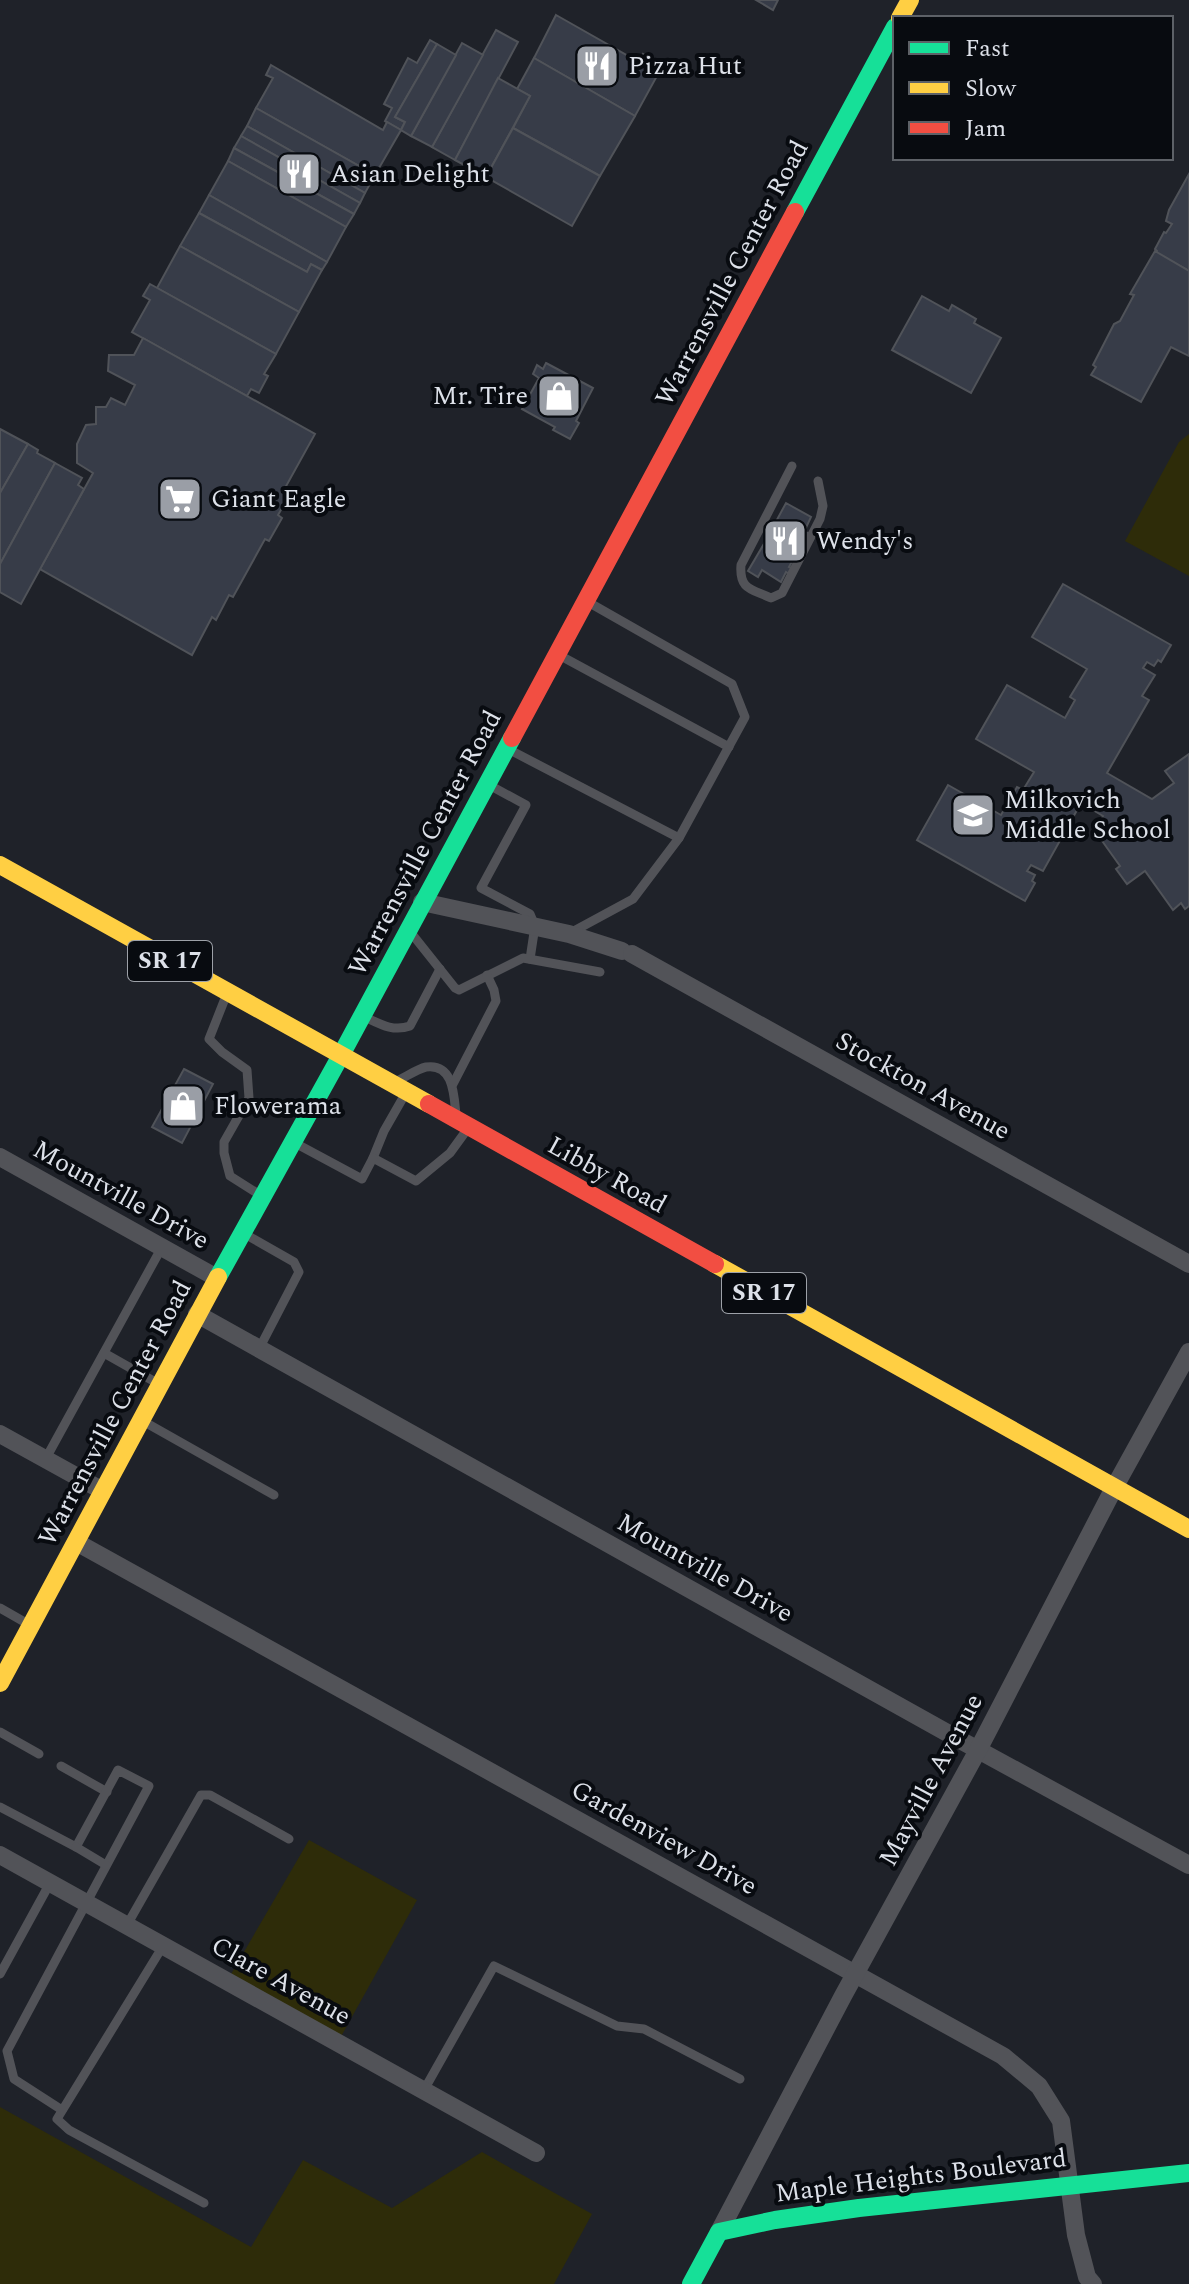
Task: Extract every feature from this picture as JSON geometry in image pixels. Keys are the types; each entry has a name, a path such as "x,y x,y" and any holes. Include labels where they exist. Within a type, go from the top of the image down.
{"main road":[{"name":"Warrensville Center Road","path":"0,1683 893,31"},
{"name":"Libby Road","path":"0,865 1189,1529"},
{"name":"Maple Heights Boulevard","path":"719,2232 816,2212 1189,2173"},
{"path":"691,2284 719,2232"}],"street":[{"name":"Stockton Avenue","path":"422,902 569,934 627,953 1189,1264"},
{"name":"Mountville Drive","path":"0,1157 217,1278"},
{"name":"Mountville Drive","path":"197,1314 1189,1865"},
{"name":"Mayville Avenue","path":"719,2232 1189,1352"},
{"path":"0,1434 103,1491"},
{"name":"Gardenview Drive","path":"76,1542 1003,2056 1039,2086 1061,2121 1076,2235 1087,2277 1093,2284"},
{"name":"Clare Avenue","path":"0,1855 536,2153"}],"lane":[{"path":"792,466 741,565 740,578 745,586 771,598 782,593 820,519 823,506 818,481"},
{"path":"569,934 633,899 679,838 745,717 732,684 585,600"},
{"path":"556,653 729,747"},
{"path":"505,748 679,838"},
{"path":"486,783 526,805 481,888 530,914 535,926 530,959"},
{"path":"407,929 459,990 517,959 600,972"},
{"path":"362,1016 391,1028 410,1026 440,969"},
{"path":"453,1084 496,1001 487,975"},
{"path":"227,993 209,1039 247,1070 249,1098 224,1142 225,1164 230,1176 263,1196"},
{"path":"293,1142 362,1179 384,1131 398,1089 424,1068 441,1069 453,1084 463,1125 450,1153 416,1181 373,1158"},
{"path":"243,1233 294,1262 299,1272 259,1349"},
{"path":"45,1460 162,1247"},
{"path":"104,1353 160,1384"},
{"path":"141,1420 274,1495"},
{"path":"0,1608 31,1626"},
{"path":"0,1732 39,1754"},
{"path":"61,1766 107,1792"},
{"path":"62,2110 14,2079 7,2051 149,1786 118,1770 76,1847"},
{"path":"127,1925 201,1795 210,1795 289,1839"},
{"path":"0,1807 106,1865"},
{"path":"0,1974 50,1883"},
{"path":"163,1946 57,2119 69,2130 204,2203"},
{"path":"424,2090 494,1966 617,2026 644,2029 740,2079"}],"shaded area":[{"path":"1189,434 1189,576 1125,541 1179,442"},
{"path":"309,1840 417,1900 338,2042 227,1981"},
{"path":"0,2107 251,2247 303,2160 392,2208 482,2152 592,2214 554,2284 0,2284"}],"building":[{"path":"756,0 778,0 773,10"},
{"path":"556,15 639,62 643,54 663,65 635,116 534,58"},
{"path":"496,30 518,42 455,160 432,147"},
{"path":"430,40 437,44 395,117 405,122 401,130 385,121 392,108 384,104 408,58 417,63"},
{"path":"462,43 483,55 432,147 411,136"},
{"path":"437,44 456,55 411,136 401,130 405,122 395,117"},
{"path":"534,58 635,116 600,176 513,128 530,96 517,89"},
{"path":"271,65 383,130 387,122 401,130 375,175 256,108 273,78 266,75"},
{"path":"498,78 530,96 486,177 455,160"},
{"path":"256,108 375,175 365,193 247,126"},
{"path":"247,126 365,193 360,203 241,136"},
{"path":"513,128 600,176 572,226 486,177"},
{"path":"241,136 360,203 354,214 234,148"},
{"path":"234,148 354,214 346,227 228,161"},
{"path":"228,161 346,227 327,262 209,195"},
{"path":"1189,174 1189,271 1156,253 1155,249 1172,224 1166,221 1169,210"},
{"path":"209,195 327,262 322,270 311,264 307,272 199,213"},
{"path":"199,213 307,272 311,264 322,270 299,312 180,246"},
{"path":"180,246 299,312 276,354 157,288"},
{"path":"1155,251 1189,271 1189,356 1171,347 1141,402 1091,375 1114,324 1120,321 1134,295 1130,294"},
{"path":"150,284 276,354 264,374 268,376 259,393 251,389 247,396 132,332 150,300 143,296"},
{"path":"922,296 949,311 952,305 976,319 974,323 1001,338 971,393 892,350"},
{"path":"143,338 315,434 285,488 292,491 278,515 282,518 269,541 265,539 233,597 229,595 216,620 212,617 192,655 40,569 93,473 77,463 77,444 86,425 96,424 96,407 106,407 111,398 125,405 135,385 108,371 109,355 134,355"},
{"path":"546,363 593,388 570,439 522,409 539,378 533,374 537,365 543,369"},
{"path":"0,429 28,444 0,493"},
{"path":"28,444 55,463 0,564 0,493"},
{"path":"55,463 82,478 78,485 84,489 21,604 0,592 0,564"},
{"path":"786,503 811,517 804,532 808,533 803,547 789,567 792,568 789,574 786,572 781,582 762,570 758,577 748,571 765,542 769,543 774,533 769,530"},
{"path":"1063,584 1171,645 1161,662 1158,660 1154,666 1147,662 1143,668 1155,675 1142,696 1149,700 1107,773 1152,799 1174,783 1165,771 1189,754 1189,906 1185,909 1181,903 1173,910 1145,871 1127,884 1116,869 1120,866 1095,831 1103,816 1081,803 1043,871 1031,865 1027,871 1035,875 1032,881 1035,883 1025,901 917,840 948,785 1001,815 1017,787 1023,790 1034,772 976,739 1007,685 1065,718 1075,700 1070,697 1087,669 1032,637"},
{"name":"Flowerama","path":"184,1069 213,1084 182,1143 152,1127"}],"traffic: fast":[{"path":"795,212 893,31"},
{"path":"218,1277 512,738"},
{"path":"691,2284 719,2232 859,2208 1189,2173"}],"traffic: slow":[{"path":"901,16 910,0"},
{"path":"0,865 429,1104"},
{"path":"715,1264 1189,1529"},
{"path":"0,1683 218,1277"}],"traffic: jam":[{"path":"512,738 795,212"},
{"path":"429,1104 715,1264"}],"place":[{"name":"Pizza Hut","path":"597,66"},
{"name":"Asian Delight","path":"299,174"},
{"name":"Mr. Tire","path":"559,396"},
{"name":"Giant Eagle","path":"180,499"},
{"name":"Wendy's","path":"785,541"},
{"name":"Milkovich Middle School","path":"973,815"},
{"name":"Flowerama","path":"183,1106"}]}
